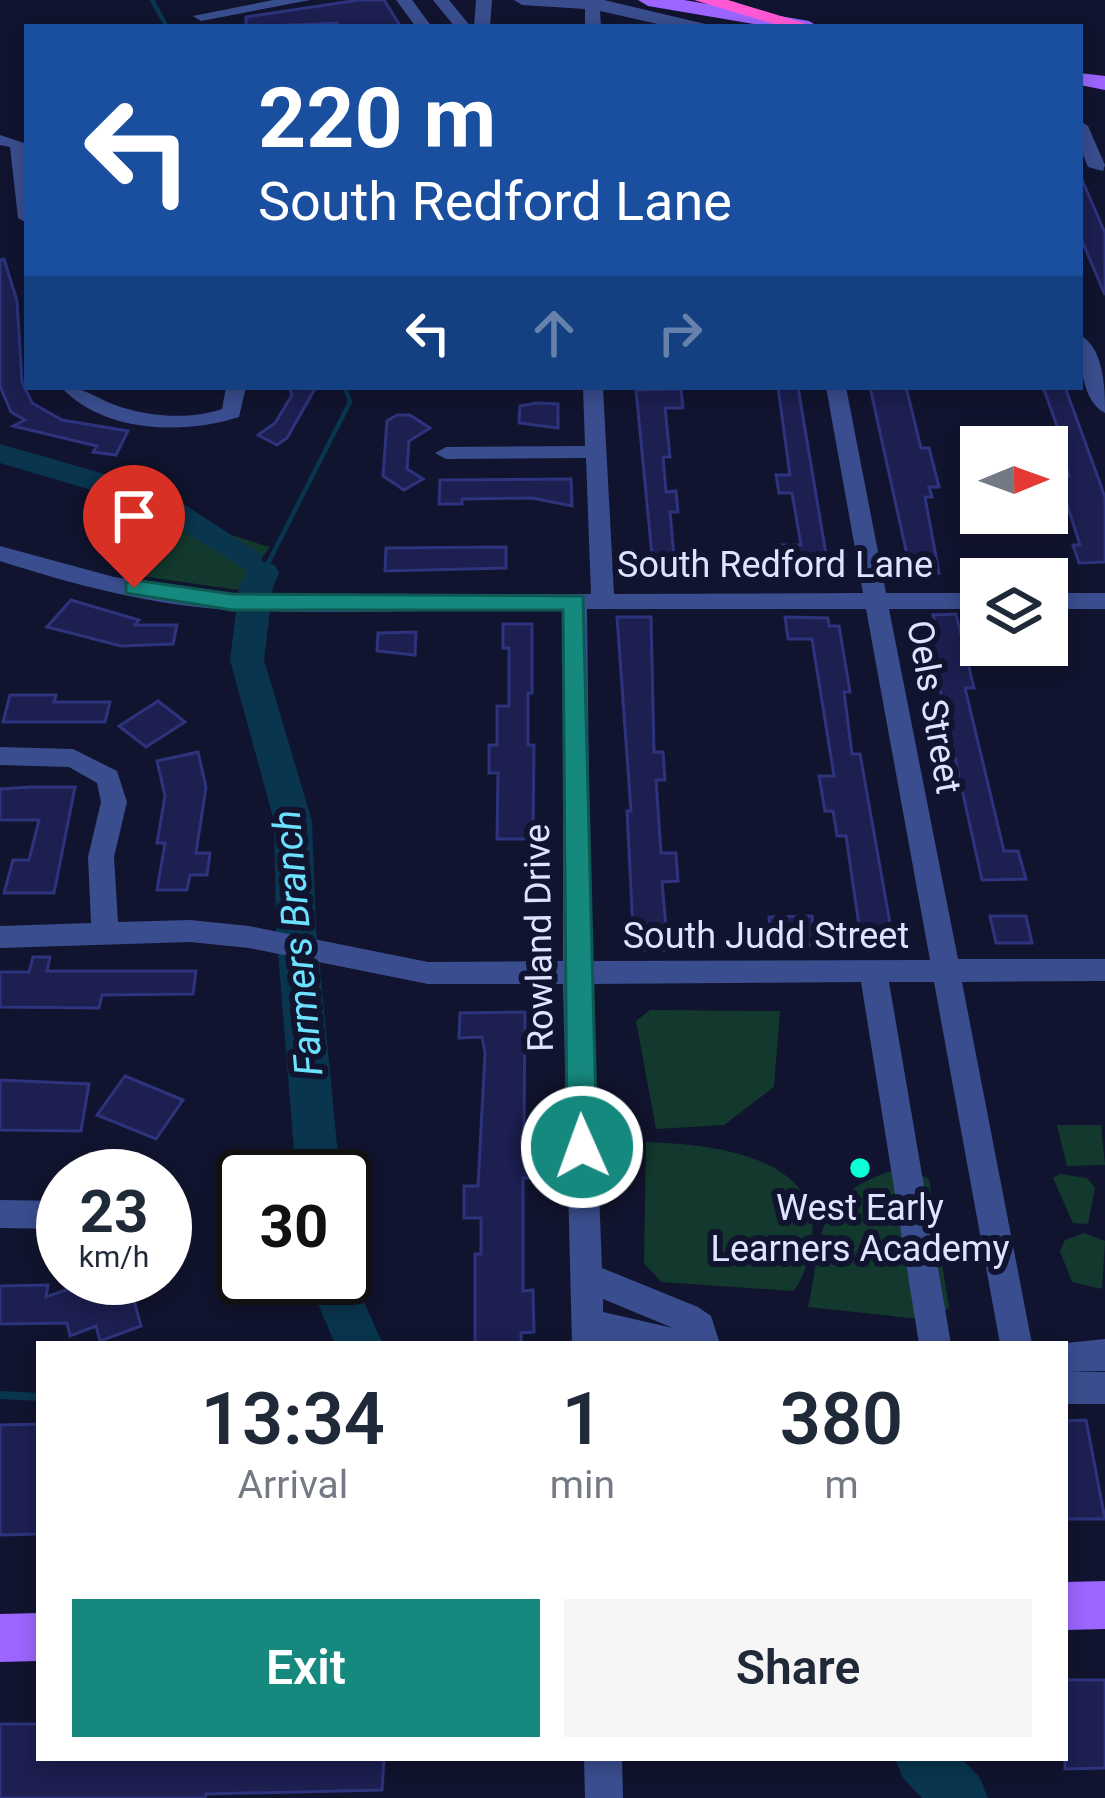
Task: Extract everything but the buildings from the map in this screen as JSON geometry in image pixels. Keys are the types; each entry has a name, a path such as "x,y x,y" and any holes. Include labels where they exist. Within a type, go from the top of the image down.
{"highway":[{"path":"704,0 796,24"}],"main road":[{"path":"648,0 792,24"},
{"path":"1068,1606 1105,1605"},
{"path":"0,1638 36,1637"}],"street":[{"path":"198,9 302,0"},
{"path":"441,0 461,24"},
{"path":"523,4 594,3 679,24"},
{"path":"1091,136 1094,167"},
{"path":"0,140 18,144 16,166 24,204"},
{"path":"1083,349 1105,407"},
{"path":"74,390 110,409 184,422 226,416 235,397"},
{"path":"593,390 603,602"},
{"name":"Oels Street","path":"837,390 1015,1341"},
{"path":"446,453 596,452"},
{"name":"South Redford Lane","path":"0,553 54,572 174,596 232,602 960,601"},
{"path":"1068,601 1105,601"},
{"name":"Rowland Drive","path":"575,602 577,973 587,1334"},
{"path":"0,757 73,758 108,778 114,802 101,856 104,932"},
{"name":"South Judd Street","path":"0,937 190,931 428,973 1105,970"},
{"path":"873,971 935,1341"},
{"path":"0,1214 36,1215"},
{"path":"586,1277 687,1318 699,1327 699,1341"},
{"path":"587,1334 665,1341"},
{"path":"1068,1356 1105,1355"},
{"path":"1068,1388 1105,1388"},
{"path":"603,1761 604,1798"}],"green space":[{"path":"180,519 270,547 238,590 134,575"},
{"path":"650,1010 780,1011 774,1087 724,1125 656,1129 636,1021"},
{"path":"1057,1125 1101,1125 1105,1165 1067,1166"},
{"path":"646,1142 699,1146 755,1159 780,1171 799,1188 810,1210 812,1238 794,1291 661,1282 644,1263"},
{"path":"888,1172 929,1179 949,1308 929,1320 808,1307 820,1242 833,1209 845,1195"},
{"path":"1060,1174 1087,1178 1095,1188 1088,1224 1073,1223 1053,1178"},
{"path":"1084,1233 1105,1241 1102,1289 1072,1282 1060,1251 1065,1240"}],"waterway":[{"path":"152,0 165,24"},
{"path":"254,565 263,573 350,402 346,390"},
{"name":"Farmers Branch","path":"0,453 153,498 248,561"},
{"name":"Farmers Branch","path":"263,573 256,587 247,660 293,821 296,927 316,1149"},
{"name":"Farmers Branch","path":"342,1305 358,1341"},
{"path":"0,1395 36,1397"},
{"name":"Farmers Branch","path":"926,1761 960,1798"}],"place":[{"name":"West Early Learners Academy","path":"860,1168"}],"route":[{"path":"134,588 232,602 575,602 582,1147"}]}
